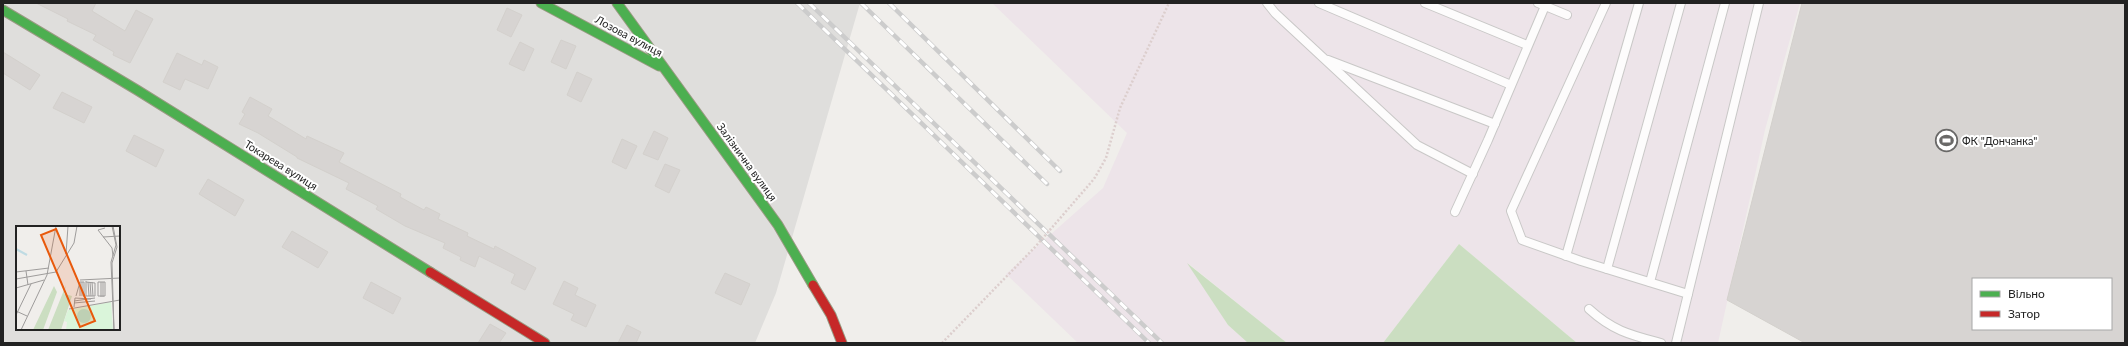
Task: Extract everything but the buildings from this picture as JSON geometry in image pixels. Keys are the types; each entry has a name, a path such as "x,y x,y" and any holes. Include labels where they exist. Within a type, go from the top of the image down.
{"street":[{"name":"Лозова вулиця","path":"541,3 663,68"},
{"name":"Залізнична вулиця","path":"618,3 663,68 778,225 831,315 842,343"},
{"name":"Токарева вулиця","path":"3,10 138,90 545,343"}],"lane":[{"path":"1267,3 1275,13 1417,145 1473,174"},
{"path":"1319,3 1511,85"},
{"path":"1425,3 1527,45"},
{"path":"1606,3 1512,211 1522,240 1566,256 1688,294"},
{"path":"1566,256 1639,3"},
{"path":"1607,269 1682,3"},
{"path":"1650,282 1725,3"},
{"path":"1676,343 1759,3"},
{"path":"1455,212 1495,124 1527,45 1541,5 1567,15"},
{"path":"1323,58 1495,124"},
{"path":"1589,309 1605,324 1633,336 1661,343"}],"path":[{"path":"942,343 1031,252 1094,179 1106,158 1120,108 1169,3"}],"shaded area":[{"path":"3,3 860,3 776,293 755,343 3,343"},
{"path":"992,3 1800,3 1765,130 1718,343 1577,343 1459,244 1383,343 1287,343 1189,264 1228,325 1248,343 1078,343 1006,274 1103,188 1127,133"}],"green space":[{"path":"1459,244 1577,343 1383,343"},
{"path":"1187,263 1287,343 1248,343 1228,325"}],"railway":[{"path":"797,3 1149,343"},
{"path":"809,3 1162,343"},
{"path":"861,3 1047,184"},
{"path":"889,3 1060,171"}],"traffic: fast":[{"path":"541,3 659,66"},
{"path":"617,3 778,225 813,285"},
{"path":"3,10 137,90 430,272"}],"traffic: jam":[{"path":"430,272 545,343"},
{"path":"813,285 831,315 842,343"}],"place":[{"name":"ФК \"Дончанка\"","path":"1946,141"}]}
